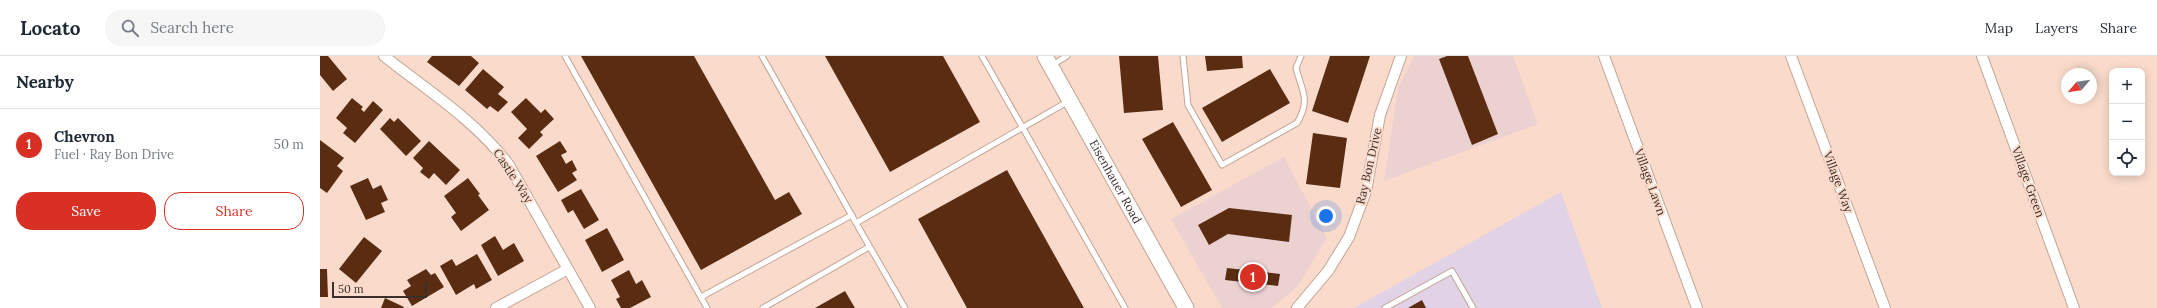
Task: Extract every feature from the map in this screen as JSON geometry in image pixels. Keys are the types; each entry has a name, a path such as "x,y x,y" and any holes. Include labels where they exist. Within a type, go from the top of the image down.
{"main road":[{"name":"Eisenhauer Road","path":"1048,61 1186,308"}],"street":[{"name":"Castle Way","path":"384,56 466,120 498,151 508,165 590,308"},
{"name":"Ray Bon Drive","path":"1297,308 1328,271 1349,237 1366,191 1380,115 1401,56"},
{"name":"Village Lawn","path":"1604,56 1697,308"},
{"name":"Village Way","path":"1791,56 1885,308"},
{"name":"Village Green","path":"1982,56 2074,308"},
{"path":"496,308 568,269"}],"lane":[{"path":"565,56 707,308"},
{"path":"762,56 905,308"},
{"path":"982,56 1125,308"},
{"path":"1048,61 1067,56"},
{"path":"1183,56 1188,105 1222,165 1298,123 1304,112 1305,100 1304,92 1296,68 1301,56"},
{"path":"856,223 1070,100"},
{"path":"701,297 852,215"},
{"path":"763,308 869,246"},
{"path":"1386,308 1452,271 1473,308"}],"shaded area":[{"path":"1414,56 1513,56 1538,124 1384,181 1398,88"},
{"path":"1284,157 1327,238 1297,287 1271,308 1222,308 1171,219"},
{"path":"1561,192 1602,308 1354,308"}],"building":[{"path":"320,56 328,56 347,79 333,91 320,75"},
{"path":"432,56 471,56 479,63 459,86 427,62"},
{"path":"581,56 694,56 775,200 789,192 802,214 701,270"},
{"path":"825,56 943,56 980,122 890,172"},
{"path":"1119,56 1158,56 1163,110 1124,113"},
{"path":"1205,56 1242,56 1243,68 1207,71"},
{"path":"1330,56 1370,56 1348,123 1312,111"},
{"path":"1447,56 1468,56 1498,134 1472,145 1439,59"},
{"path":"483,69 504,87 498,94 508,102 498,112 490,106 487,109 465,90"},
{"path":"1270,69 1290,103 1222,142 1202,108"},
{"path":"352,98 363,107 361,109 364,112 373,101 383,110 355,143 343,133 347,128 336,118"},
{"path":"526,98 541,113 545,109 554,119 540,132 543,135 529,149 518,138 527,129 511,112"},
{"path":"390,118 394,122 398,118 421,141 406,156 380,129"},
{"path":"1173,122 1212,190 1181,207 1142,139"},
{"path":"1313,133 1347,138 1340,188 1306,184"},
{"path":"320,140 344,158 337,166 343,171 327,193 320,188"},
{"path":"429,141 460,170 446,185 434,173 429,179 420,172 423,168 413,158"},
{"path":"560,141 567,152 561,155 566,164 572,160 577,170 572,173 577,180 558,192 536,156"},
{"path":"1007,170 1084,308 967,308 918,219"},
{"path":"368,178 373,189 381,185 388,200 381,203 385,212 366,220 350,186"},
{"path":"468,178 480,194 478,195 489,210 461,231 451,217 456,213 444,196"},
{"path":"581,189 599,220 584,229 573,210 568,213 561,200"},
{"path":"1229,208 1292,215 1289,242 1228,234 1209,245 1198,225"},
{"path":"607,228 624,260 602,272 585,240"},
{"path":"495,236 503,250 514,243 524,261 498,276 481,245"},
{"path":"364,237 382,251 356,283 339,269"},
{"path":"477,254 492,280 476,289 474,284 456,295 440,266 452,259 456,266"},
{"path":"1227,268 1280,274 1278,286 1225,280"},
{"path":"320,269 327,269 328,297 320,297"},
{"path":"426,269 431,275 435,273 444,287 412,306 403,291 411,286 407,280"},
{"path":"629,270 636,284 642,280 651,297 630,308 621,308 616,299 620,297 611,280"},
{"path":"845,291 855,308 815,308"},
{"path":"385,298 404,307 381,308"},
{"path":"1422,300 1426,308 1408,308"}],"place":[{"name":"Chevron","path":"1253,277"}]}
